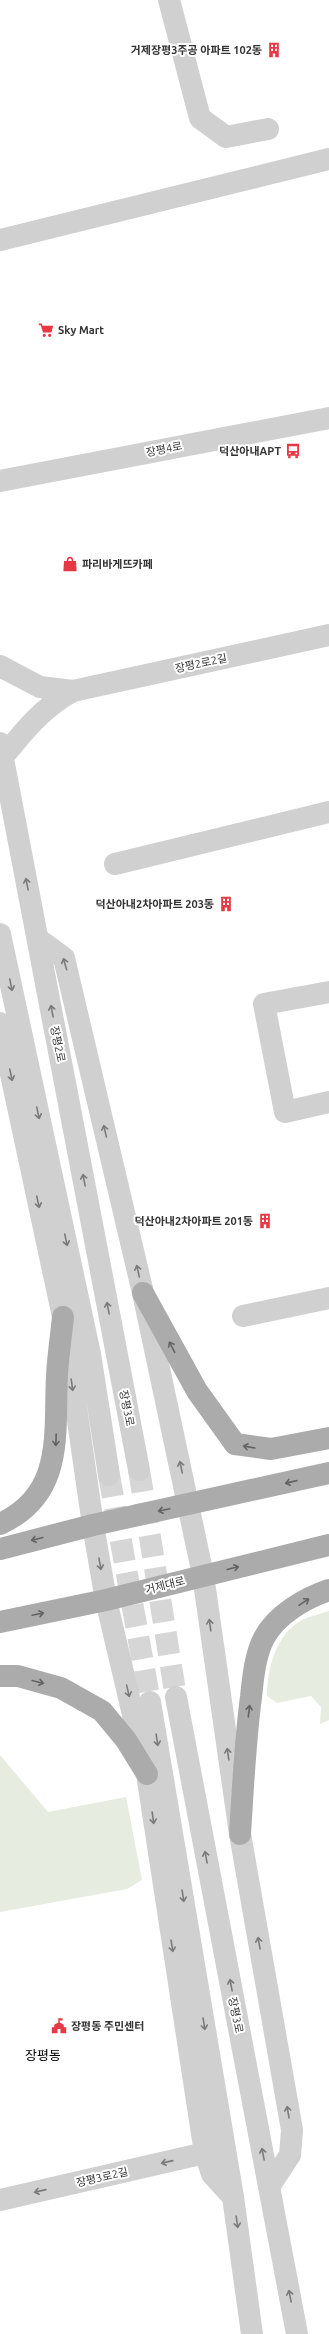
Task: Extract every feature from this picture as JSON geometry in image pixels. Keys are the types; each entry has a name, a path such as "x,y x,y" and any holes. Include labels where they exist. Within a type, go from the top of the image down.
{"main road":[{"path":"143,1293 197,1391 235,1444 271,1449 329,1438"},
{"path":"0,1524 17,1516 38,1493 51,1470 56,1445 57,1375 63,1317"},
{"path":"0,1549 93,1525 329,1473"},
{"name":"거제대로","path":"0,1622 106,1600 329,1544"},
{"path":"240,1834 251,1694 254,1672 264,1638 277,1620 314,1595 329,1590"},
{"path":"0,1676 18,1676 61,1688 102,1711 126,1740 147,1774"}],"street":[{"path":"169,0 200,118 226,137 268,129"},
{"path":"0,240 329,159"},
{"name":"장평4로","path":"0,481 329,418"},
{"name":"장평2로2길","path":"73,691 329,635"},
{"path":"0,666 40,688 73,691"},
{"path":"1,750 50,704 73,691"},
{"name":"장평2로","path":"1,750 116,1346"},
{"path":"115,864 329,812"},
{"path":"38,939 64,958 143,1293 203,1575 240,1834 292,2130 290,2155 269,2187"},
{"path":"1,941 90,1354 109,1475"},
{"path":"329,992 264,1004 285,1112 329,1102"},
{"path":"0,1023 63,1317 93,1525 106,1600 147,1774 205,2153 212,2174 233,2197"},
{"path":"243,1316 329,1298"},
{"name":"장평3로","path":"116,1346 139,1470"},
{"name":"장평3로","path":"176,1697 297,2334"},
{"path":"150,1702 233,2197 252,2334"},
{"name":"장평3로2길","path":"0,2200 205,2153"}],"shaded area":[{"path":"329,1611 329,1720 320,1724 321,1707 311,1696 277,1703 267,1696 267,1686 271,1664 275,1653 286,1634 293,1626 302,1620"},
{"path":"0,1755 48,1812 126,1797 142,1880 127,1889 0,1912"}],"tunnel":[{"path":"139,1470 176,1697"},
{"path":"109,1475 150,1702"}],"place":[{"name":"거제장평3주공 아파트 102동","path":"274,50"},
{"name":"Sky Mart","path":"46,330"},
{"name":"덕산아내APT","path":"293,451"},
{"name":"파리바게뜨카페","path":"70,564"},
{"name":"덕산아내2차아파트 203동","path":"226,904"},
{"name":"덕산아내2차아파트 201동","path":"265,1221"},
{"name":"장평동 주민센터","path":"59,2026"}],"district":[{"name":"장평동","path":"43,2055"}]}
